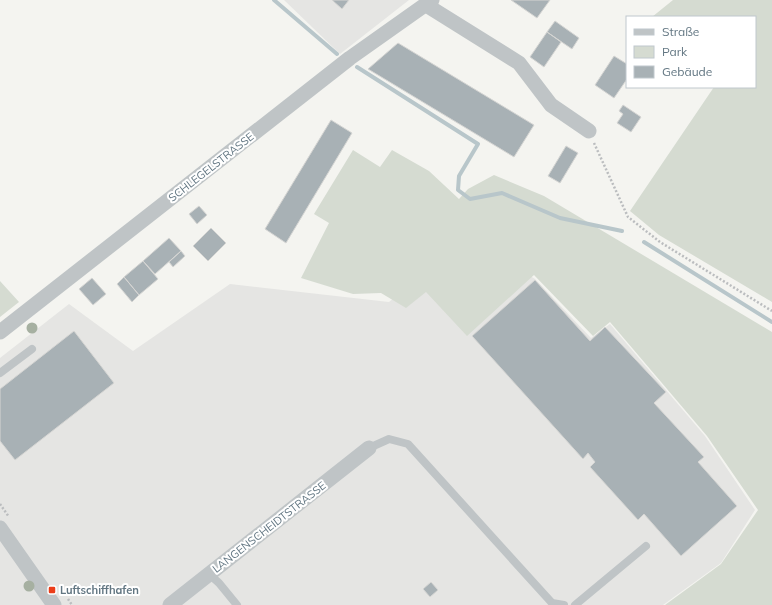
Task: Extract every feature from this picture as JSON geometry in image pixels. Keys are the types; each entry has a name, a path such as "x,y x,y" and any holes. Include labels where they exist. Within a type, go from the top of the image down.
{"street":[{"name":"SCHLEGELSTRASSE","path":"0,332 350,58 429,2 519,63 551,105 589,131"},
{"name":"LANGENSCHEIDTSTRASSE","path":"170,605 369,448"},
{"path":"0,528 54,605"}],"lane":[{"path":"0,373 32,349"},
{"path":"369,448 388,439 408,444 552,603 564,605"},
{"path":"575,605 646,546"},
{"path":"209,574 219,583 237,605"}],"path":[{"path":"589,131 628,217 660,242 772,312"}],"shaded area":[{"path":"284,0 409,0 340,54"},
{"path":"468,236 535,279 591,338 610,324 705,436 755,510 721,563 663,605 0,605 0,358 69,304 133,351 230,284 389,302"}],"green space":[{"path":"673,0 772,0 772,302 659,235 630,211 713,88 756,88 756,16 653,16"},
{"path":"353,150 380,167 392,150 429,171 459,199 468,189 494,175 544,196 772,332 772,605 665,605 721,564 758,510 707,436 610,322 593,336 534,275 467,336 426,292 406,308 381,293 353,294 301,278 329,223 314,214"},
{"path":"0,281 19,302 0,317"}],"building":[{"path":"332,0 349,0 342,9"},
{"path":"511,0 550,0 537,18"},
{"path":"555,21 579,38 572,49 547,32"},
{"path":"547,32 561,42 544,67 530,57"},
{"path":"398,43 534,125 514,157 368,69"},
{"path":"614,56 626,63 626,80 614,98 595,85"},
{"path":"623,105 641,117 631,132 617,123 623,114 619,111"},
{"path":"331,120 352,133 286,243 265,229"},
{"path":"566,146 578,153 560,183 548,176"},
{"path":"199,206 207,215 197,224 189,214"},
{"path":"211,228 226,243 208,261 193,246"},
{"path":"169,238 181,251 155,274 143,261"},
{"path":"181,251 185,256 173,267 169,262"},
{"path":"143,261 158,279 139,295 124,277"},
{"path":"124,277 139,295 132,302 117,284"},
{"path":"92,278 106,294 93,305 79,289"},
{"path":"535,280 590,341 605,327 666,392 654,403 704,457 698,462 737,506 681,556 644,514 638,520 590,467 595,462 588,453 583,459 472,336"},
{"path":"74,331 114,383 15,460 0,441 0,389"},
{"path":"431,582 438,590 430,597 423,589"}],"waterway":[{"path":"274,0 337,54"},
{"path":"357,67 478,144 459,176 458,190 470,199 502,193 560,218 622,231"},
{"path":"644,242 772,322"}],"place":[{"name":"Luftschiffhafen","path":"52,590"}]}
